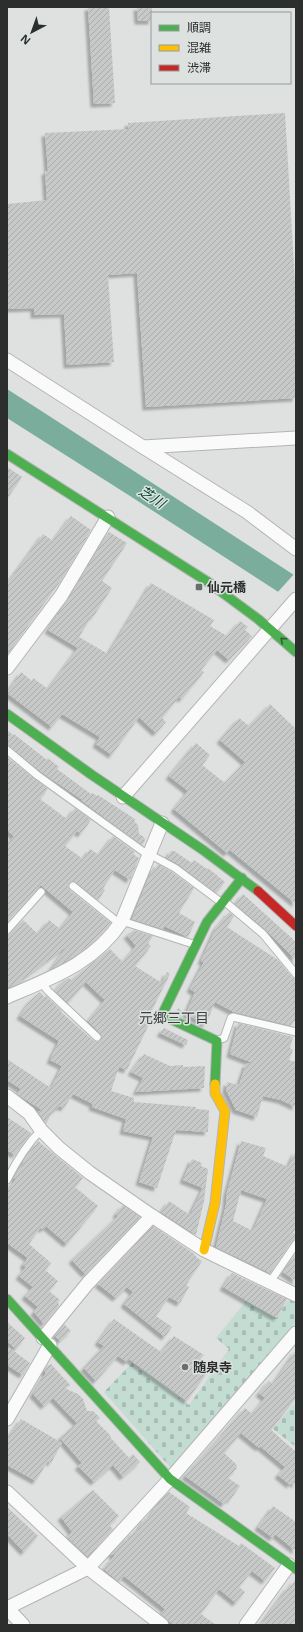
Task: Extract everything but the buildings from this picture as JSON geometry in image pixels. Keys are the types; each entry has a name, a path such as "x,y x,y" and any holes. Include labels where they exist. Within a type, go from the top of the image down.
{"street":[{"path":"7,360 143,448 247,512 296,550"},
{"path":"143,448 296,438"},
{"path":"7,454 108,517 274,625 296,652"},
{"path":"7,668 61,596 108,517"},
{"path":"123,797 296,599"},
{"path":"7,714 123,797 242,878 296,926"},
{"path":"7,997 67,971 95,952 115,932 121,922 162,823"},
{"path":"204,1250 215,1202 225,1111 215,1093 217,1041 162,1015 207,922 242,878"},
{"path":"7,1096 29,1113 41,1130 59,1148 90,1173 152,1216 204,1250 296,1295"},
{"path":"7,1419 47,1341 88,1283 152,1216"},
{"path":"7,1299 47,1341 170,1479 293,1566 246,1625"},
{"path":"23,1625 7,1608 88,1568 170,1479 296,1333"},
{"path":"7,1492 88,1568 162,1625"}],"lane":[{"path":"7,750 37,775 149,855 175,868 223,902 263,934 296,974"},
{"path":"72,886 121,922 196,945"},
{"path":"7,930 41,892"},
{"path":"41,982 48,991 98,1037"},
{"path":"217,1041 224,1038 231,1018 233,1017 296,1032"},
{"path":"7,1180 18,1160 33,1138 41,1130"},
{"path":"270,1282 296,1244"}],"green space":[{"path":"289,1298 296,1302 296,1322 176,1467 170,1467 104,1392 132,1363 189,1405 229,1349 216,1338 246,1301 277,1318"},
{"path":"294,1404 296,1406 296,1447 273,1429"}],"water":[{"name":"芝川","path":"7,389 294,575 280,593 7,418"}],"pier":[{"path":"295,573 296,574 296,609 277,593"}],"traffic: fast":[{"path":"7,454 208,582 258,619 296,652"},
{"path":"7,714 92,775 203,850 258,891"},
{"path":"215,1084 217,1041 162,1015 207,922 242,878"},
{"path":"7,1299 170,1479 296,1569"}],"traffic: slow":[{"path":"204,1250 215,1203 225,1111 215,1093 215,1084"}],"traffic: jam":[{"path":"258,891 296,926"}],"place":[{"name":"仙元橋","path":"199,587"},
{"name":"随泉寺","path":"185,1367"}],"district":[{"name":"元郷三丁目","path":"174,1018"}]}
